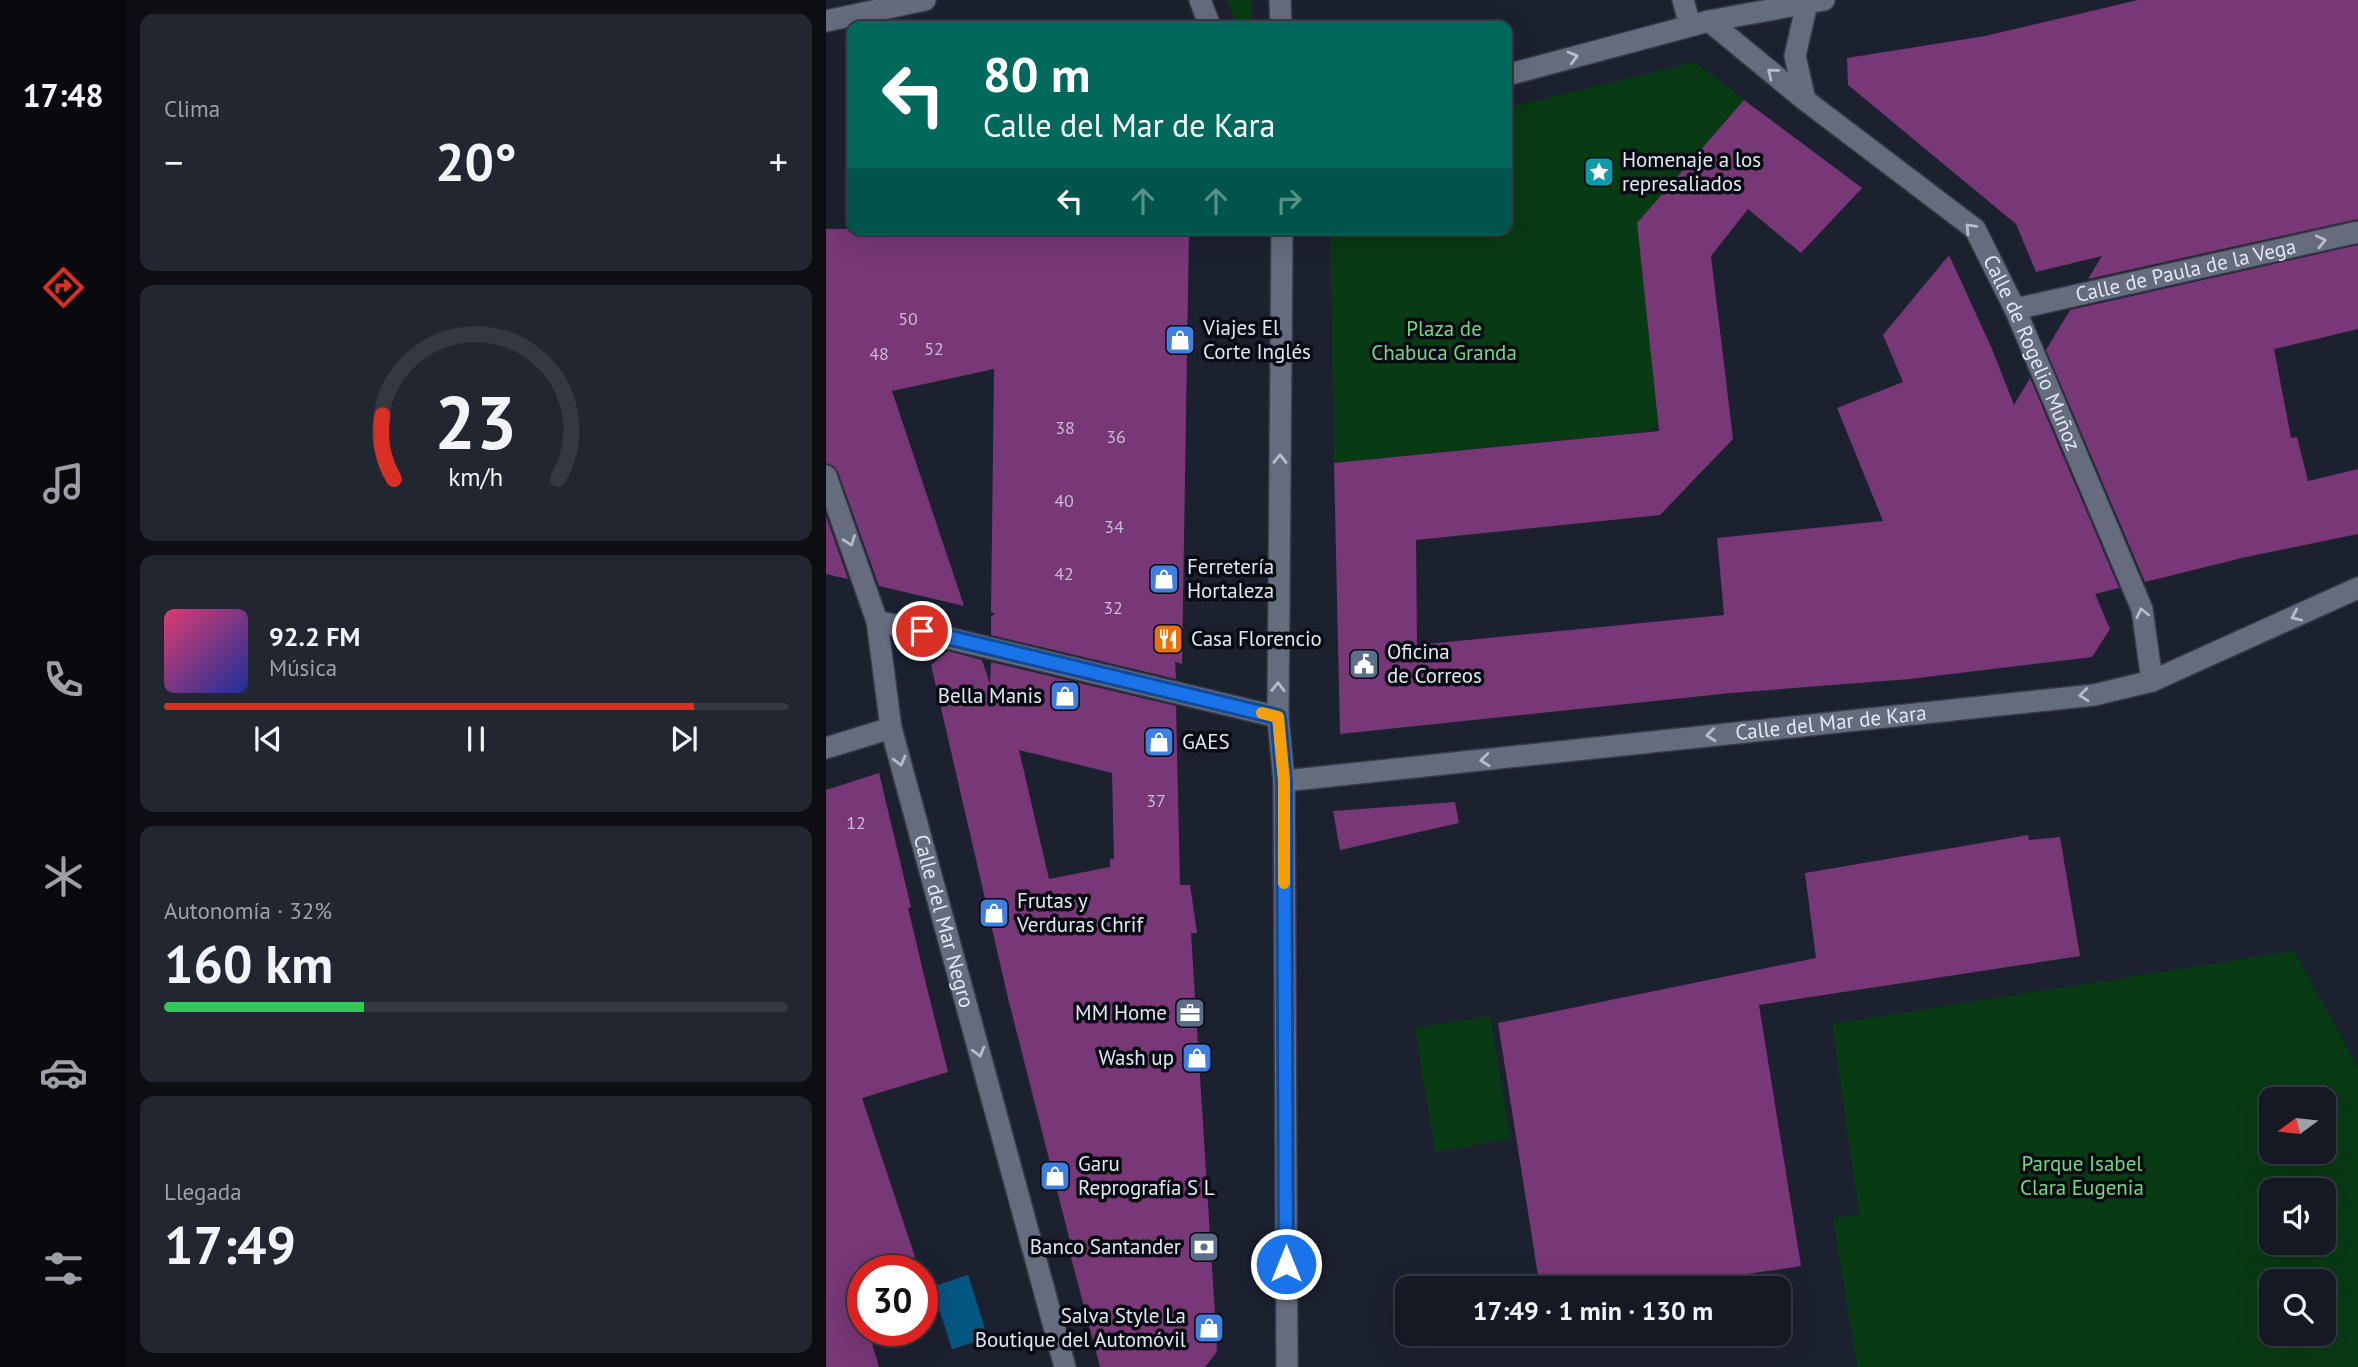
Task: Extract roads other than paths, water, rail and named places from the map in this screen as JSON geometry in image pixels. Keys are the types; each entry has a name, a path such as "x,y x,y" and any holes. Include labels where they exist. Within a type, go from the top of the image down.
{"street":[{"path":"826,22 925,0"},
{"path":"1200,0 1208,21"},
{"path":"1280,0 1281,21"},
{"path":"1683,0 1699,23"},
{"path":"1512,74 1699,23 1816,2"},
{"path":"1805,100 1795,56 1816,2"},
{"name":"Calle de Rogelio Muñoz","path":"1699,23 1975,229 2015,309 2142,609 2152,681"},
{"name":"Calle de Paula de la Vega","path":"2015,309 2358,232"},
{"path":"1282,235 1278,717 1284,781 1287,1367"},
{"name":"Calle del Mar Negro","path":"826,477 877,621 891,728 1065,1367"},
{"name":"Calle del Mar de Kara","path":"1284,781 2094,695 2152,681 2358,588"},
{"path":"877,621 1278,717"},
{"path":"826,748 891,728"}],"water":[{"path":"968,1275 988,1338 952,1349 938,1306 938,1285"}],"place":[{"name":"Homenaje a los represaliados","path":"1599,172"},
{"name":"Viajes El Corte Inglés","path":"1180,340"},
{"name":"Ferretería Hortaleza","path":"1164,579"},
{"name":"Casa Florencio","path":"1168,639"},
{"name":"Oficina de Correos","path":"1364,664"},
{"name":"Bella Manis","path":"1065,696"},
{"name":"GAES","path":"1159,742"},
{"name":"Frutas y Verduras Chrif","path":"994,913"},
{"name":"MM Home","path":"1190,1013"},
{"name":"Wash up","path":"1197,1058"},
{"name":"Garu Reprografía S L","path":"1055,1176"},
{"name":"Banco Santander","path":"1204,1247"},
{"name":"Salva Style La Boutique del Automóvil","path":"1209,1328"}],"park label":[{"name":"Plaza de Chabuca Granda","path":"1444,341"},
{"name":"Parque Isabel Clara Eugenia","path":"2082,1176"}]}
